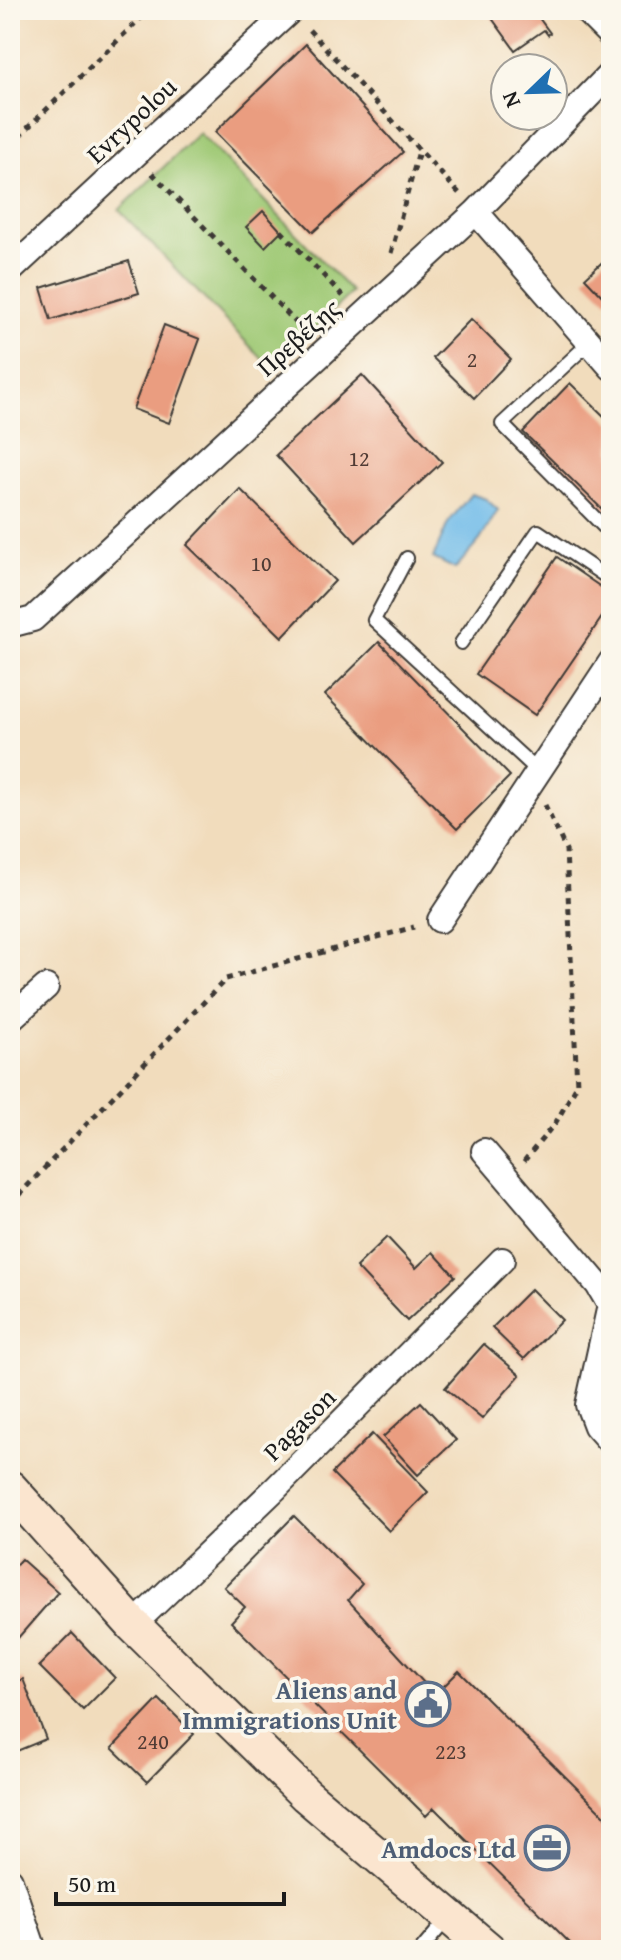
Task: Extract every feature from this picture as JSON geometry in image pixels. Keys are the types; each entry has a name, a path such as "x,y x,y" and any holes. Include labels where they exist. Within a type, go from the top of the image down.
{"main road":[{"path":"10,1488 133,1625 306,1795 489,1950"}],"street":[{"name":"Evrypolou","path":"10,271 291,10"},
{"path":"585,10 611,36"},
{"name":"Πρεβέζης","path":"10,625 33,619 324,352 476,212 611,73"},
{"path":"476,212 611,367"},
{"path":"440,920 611,662"},
{"path":"10,1019 46,987"},
{"path":"484,1151 598,1285 610,1305 588,1405 596,1426 611,1443"},
{"name":"Pagason","path":"133,1625 275,1489 502,1260"},
{"path":"10,1880 34,1950"}],"lane":[{"path":"590,342 502,424 611,534"},
{"path":"461,643 538,531 611,580"},
{"path":"407,558 374,620 532,781"},
{"path":"421,1950 449,1916"}],"path":[{"path":"10,145 149,10"},
{"path":"291,10 476,212"},
{"path":"281,231 370,309 419,150"},
{"path":"135,155 324,352"},
{"path":"509,1180 556,1122 577,1085 566,850 549,808 532,781"},
{"path":"10,1204 226,979 440,920"}],"green space":[{"path":"199,133 352,292 272,369 119,210"}],"water":[{"path":"471,494 486,499 498,510 480,540 455,569 433,558 448,523"}],"building":[{"path":"486,10 533,10 550,33 548,35 544,30 515,50"},
{"path":"306,44 403,152 313,232 215,132"},
{"path":"263,211 281,231 265,247 246,227"},
{"path":"611,254 611,297 607,301 585,278"},
{"path":"129,261 139,293 51,320 41,288"},
{"path":"471,319 511,359 474,398 433,358"},
{"path":"164,325 200,339 169,423 133,409"},
{"path":"362,375 442,462 356,542 276,455"},
{"path":"570,383 611,423 611,518 523,432"},
{"path":"240,489 335,581 282,637 187,545"},
{"path":"557,557 611,594 611,604 535,715 476,674"},
{"path":"379,642 510,776 457,829 325,695"},
{"path":"387,1237 416,1268 433,1252 455,1276 407,1321 356,1267"},
{"path":"531,1289 562,1320 524,1359 492,1328"},
{"path":"484,1344 520,1375 482,1419 445,1388"},
{"path":"421,1402 456,1440 418,1475 383,1437"},
{"path":"372,1434 428,1492 389,1531 332,1473"},
{"path":"294,1516 362,1584 348,1600 435,1695 459,1671 611,1822 611,1950 577,1950 434,1808 426,1816 231,1622 245,1607 224,1587"},
{"path":"21,1559 58,1592 10,1647 10,1571"},
{"path":"72,1633 115,1678 83,1710 39,1666"},
{"path":"23,1679 46,1739 17,1751 10,1734 10,1684"},
{"path":"159,1699 194,1734 147,1782 112,1748"}],"place":[{"name":"Aliens and Immigrations Unit","path":"428,1704"},
{"name":"Amdocs Ltd","path":"547,1848"}]}
